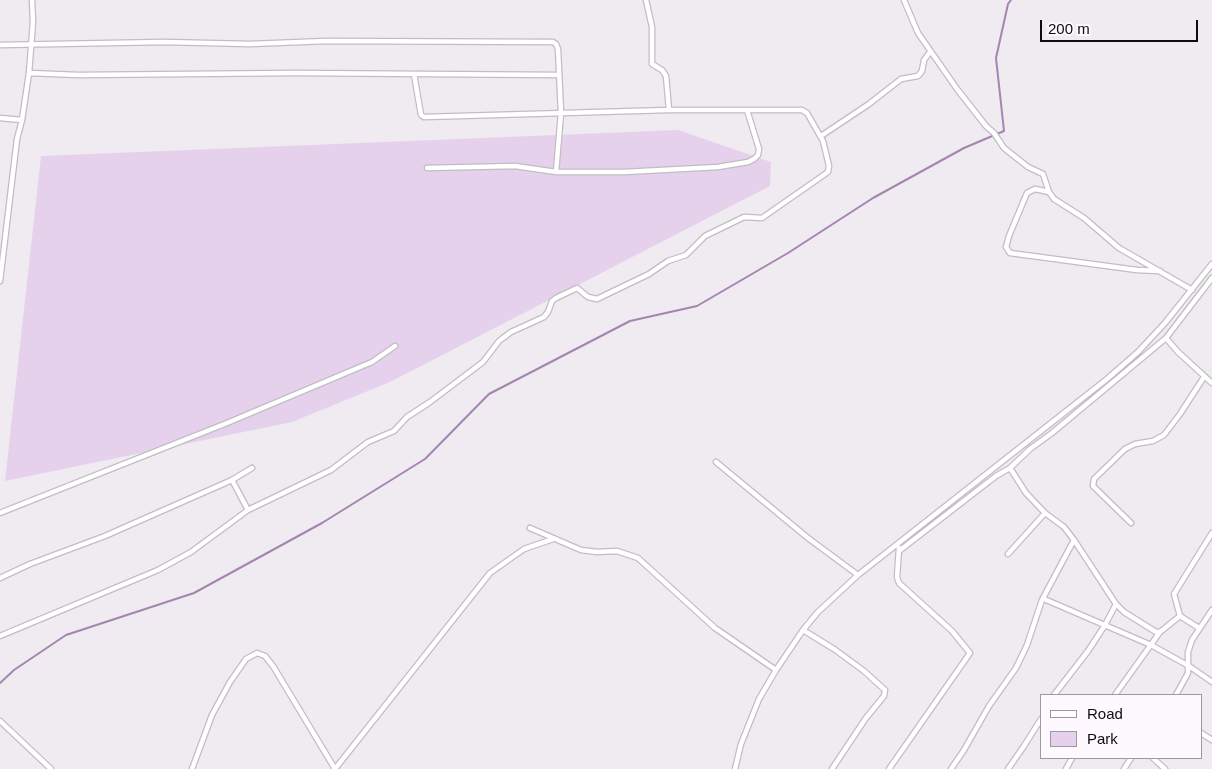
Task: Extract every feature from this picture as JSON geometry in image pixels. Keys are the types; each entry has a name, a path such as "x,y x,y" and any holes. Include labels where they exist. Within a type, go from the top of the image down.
{"street":[{"path":"0,281 17,139 22,120 32,44 32,0"},
{"path":"646,0 652,26 652,64 662,70 666,76 669,110"},
{"path":"904,0 918,33 930,52 986,126 1012,155 1028,167 1043,174 1049,192 1060,204 1084,218 1119,248 1192,290"},
{"path":"0,45 164,42 250,44 326,41 553,42 558,49 561,112 556,172"},
{"path":"821,136 901,80 918,76 922,71 924,60 930,52"},
{"path":"28,73 78,75 295,73 559,74"},
{"path":"0,636 158,570 191,552 248,510 331,470 368,442 394,431 406,417 430,402 483,362 499,341 511,332 544,317 552,301 556,298 577,288 588,297 597,299 649,274 668,261 686,255 705,236 744,217 762,218 828,172 829,166 821,136 807,112 802,110 561,112 424,117 420,115 414,74"},
{"path":"427,168 515,166 556,172 661,171 718,167 748,162 758,155 759,149 747,110"},
{"path":"0,118 22,120"},
{"path":"1049,192 1036,189 1027,193 1009,236 1006,247 1010,253 1137,270 1161,271"},
{"path":"735,769 741,744 751,718 776,670 803,630 818,612 858,575 1126,363 1165,323 1212,264"},
{"path":"899,551 996,476 1010,468 1030,449 1052,433 1166,338 1212,278"},
{"path":"1166,338 1178,352 1212,383"},
{"path":"0,513 227,423 354,370 372,362 395,346"},
{"path":"1131,522 1093,486 1094,479 1125,449 1135,444 1153,441 1164,435 1204,377"},
{"path":"716,462 808,538 858,575"},
{"path":"0,578 30,564 105,536 232,480 252,468"},
{"path":"1010,468 1026,493 1046,513 1064,527 1116,604 1124,612 1156,632 1160,632"},
{"path":"232,480 248,510"},
{"path":"1008,554 1046,513"},
{"path":"530,528 581,550 597,552 617,551 638,558 715,628 776,670"},
{"path":"1199,628 1180,616 1174,594 1212,533"},
{"path":"192,769 212,716 230,682 246,659 257,653 265,656 273,666 335,769 490,573 524,549 553,538"},
{"path":"951,769 989,706 1016,668 1027,645 1042,600 1074,540"},
{"path":"889,769 970,653 952,631 899,584 897,577 899,544"},
{"path":"1044,599 1151,645 1189,666 1212,682"},
{"path":"1055,694 1088,651 1116,604"},
{"path":"1177,694 1188,673 1189,648 1199,628 1212,610"},
{"path":"1116,694 1160,632 1180,616"},
{"path":"803,630 834,649 886,690 884,696 866,718 832,769"},
{"path":"0,721 50,769"},
{"path":"1008,769 1040,721"},
{"path":"1154,759 1165,769"}],"green space":[{"path":"678,130 771,162 770,186 390,382 292,422 5,481 41,156"}],"waterway":[{"path":"0,683 14,670 66,635 194,593 322,523 425,459 489,394 630,321 697,306 788,253 873,198 964,148 1004,131 996,58 1008,4 1011,0"}]}
